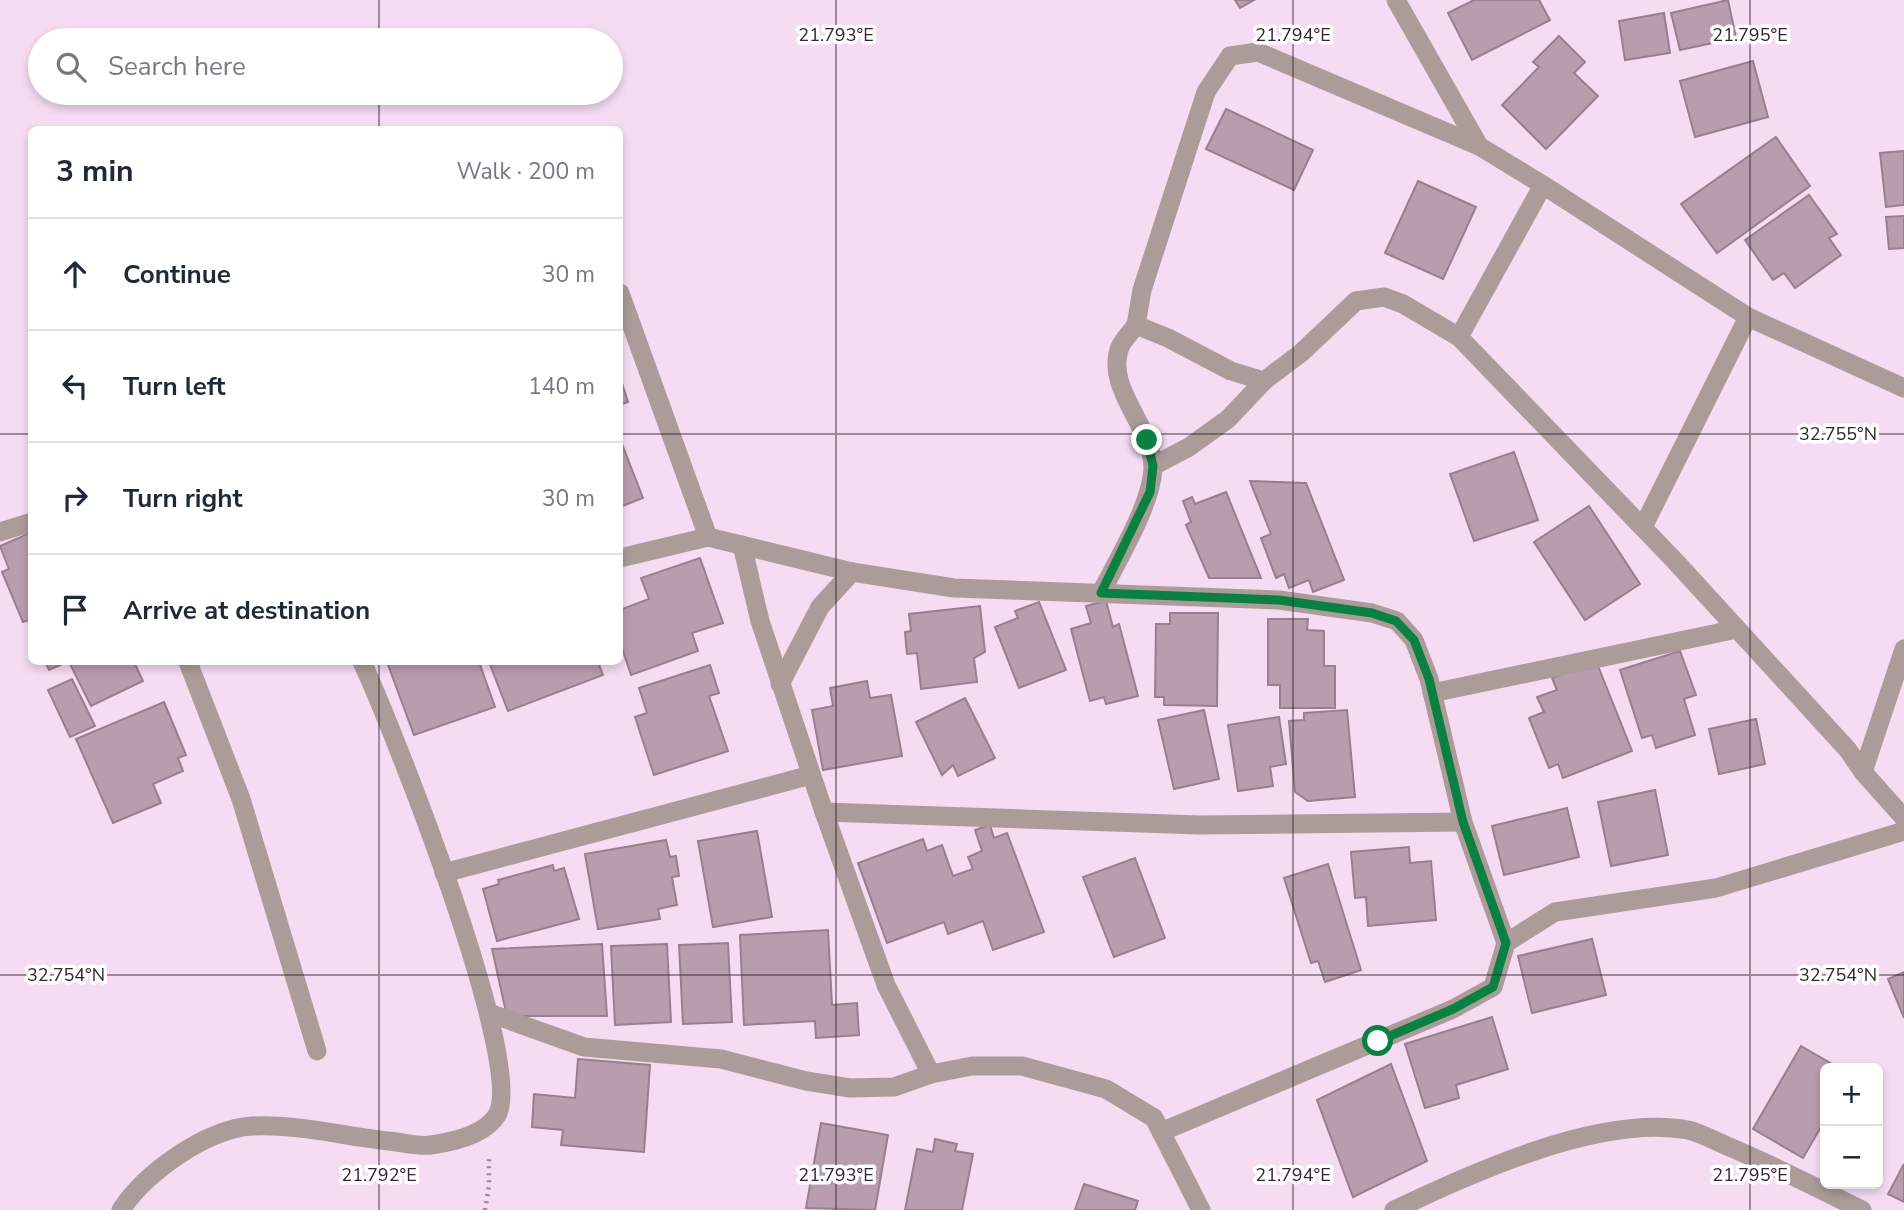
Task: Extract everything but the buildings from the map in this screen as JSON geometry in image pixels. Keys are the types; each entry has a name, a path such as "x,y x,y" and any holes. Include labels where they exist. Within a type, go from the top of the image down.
{"street":[{"path":"1396,0 1479,146"},
{"path":"1101,593 1150,492 1153,466 1147,440 1116,372 1120,347 1136,325 1142,290 1206,92 1230,56 1258,52 1479,146 1748,317 1904,388"},
{"path":"1459,337 1543,185"},
{"path":"1153,466 1189,447 1228,419 1264,381 1301,353 1356,301 1384,297 1403,304 1459,337 1643,527 1848,750 1863,772 1904,818"},
{"path":"623,301 708,537"},
{"path":"1643,527 1748,317"},
{"path":"1136,325 1168,338 1231,371 1264,381"},
{"path":"0,532 28,524"},
{"path":"623,557 708,537 852,572 954,588 1279,600 1372,613 1396,621 1414,640 1432,694 1463,822 1506,943 1493,987 1453,1009 1161,1132"},
{"path":"742,545 760,621 824,812 886,985 931,1074"},
{"path":"780,684 820,607 852,572"},
{"path":"1432,694 1737,629"},
{"path":"1863,772 1904,649"},
{"path":"189,665 241,799 317,1051"},
{"path":"121,1210 165,1164 193,1146 250,1126 296,1128 429,1145 468,1135 488,1126 499,1113 501,1086 489,1013 429,827 363,665"},
{"path":"444,873 811,775"},
{"path":"824,812 1199,825 1463,822"},
{"path":"1506,943 1555,912 1716,888 1904,831"},
{"path":"489,1013 584,1047 721,1059 806,1081 850,1088 894,1087 931,1074 972,1066 1022,1066 1106,1090 1154,1118 1201,1210"},
{"path":"1394,1210 1459,1179 1569,1141 1637,1127 1689,1131 1745,1153 1862,1210"}],"path":[{"path":"485,1210 489,1186 488,1126"}],"route":[{"path":"1147,440 1153,466 1150,492 1101,593 1279,600 1372,613 1396,621 1414,640 1429,679 1463,822 1506,943 1493,987 1453,1009 1378,1041"}]}
